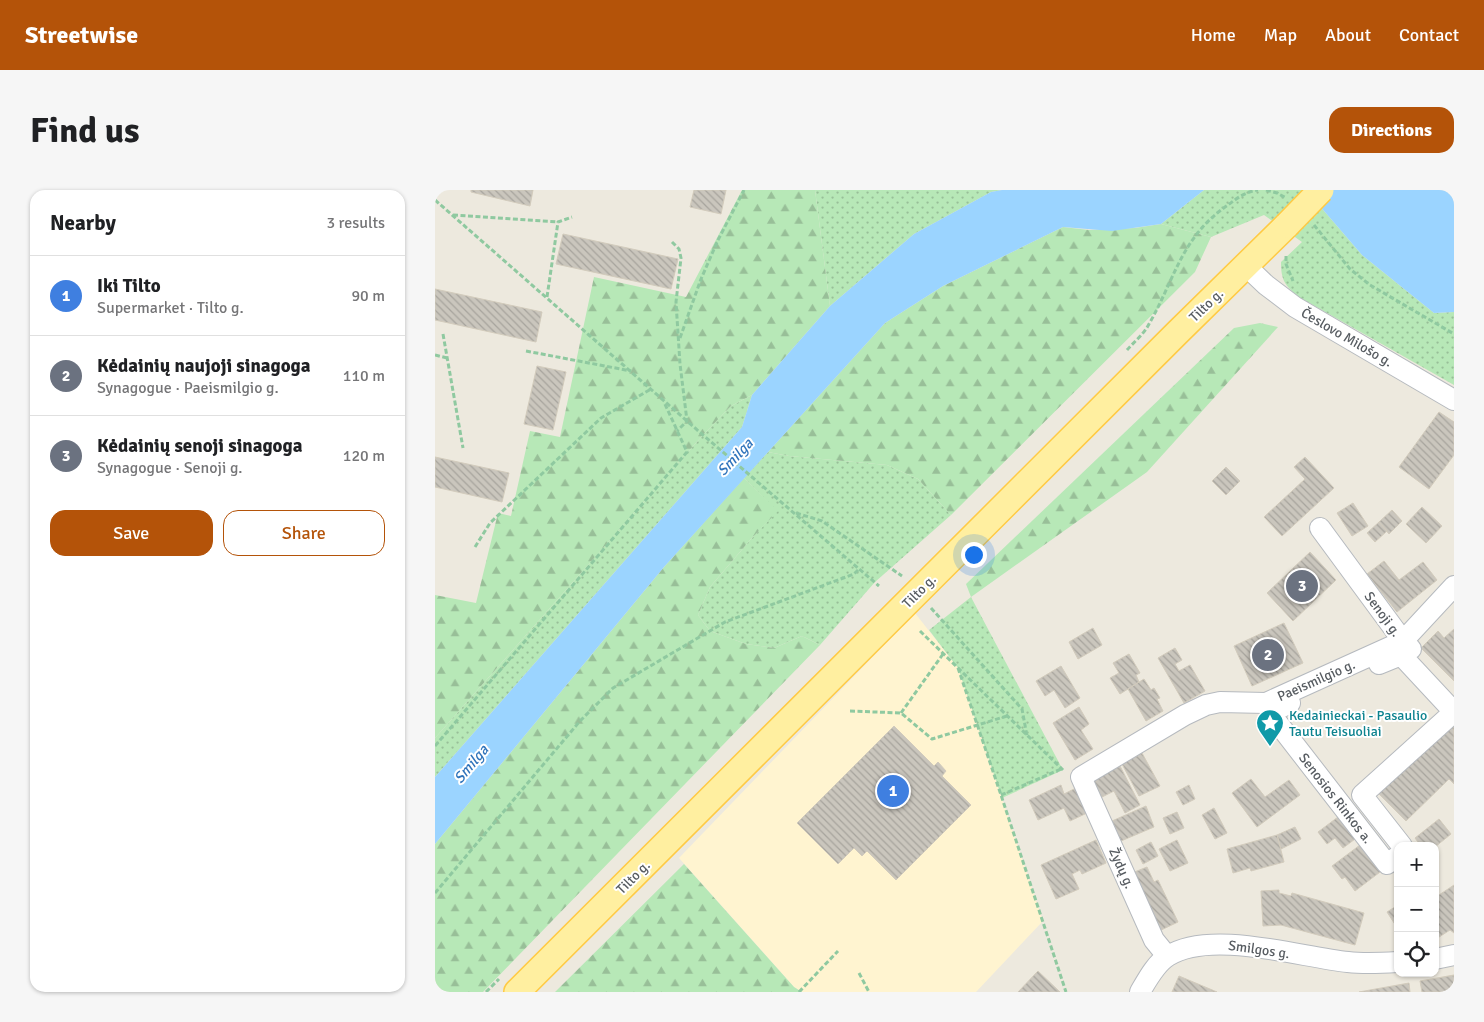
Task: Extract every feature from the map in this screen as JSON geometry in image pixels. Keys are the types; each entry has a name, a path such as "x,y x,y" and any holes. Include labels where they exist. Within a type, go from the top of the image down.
{"main road":[{"name":"Tilto g.","path":"517,992 1321,190"}],"street":[{"name":"Česlovo Milošo g.","path":"1246,266 1266,285 1295,307 1454,400"},
{"name":"Senoji g.","path":"1320,528 1403,641 1454,694"},
{"name":"Paeismilgio g.","path":"1081,777 1185,715 1206,705 1220,702 1266,703 1403,641 1454,586"},
{"name":"Senosios Rinkos a.","path":"1394,859 1387,864 1270,713 1401,655 1453,712 1362,794 1399,842"},
{"name":"Žydų g.","path":"1081,777 1154,940 1167,956"},
{"name":"Smilgos g.","path":"1167,956 1202,944 1218,943 1347,962 1369,964 1394,962"},
{"path":"1439,958 1454,955"},
{"path":"1140,992 1147,979 1167,956"}],"path":[{"path":"679,341 704,271 744,190"},
{"path":"1149,326 1177,265 1193,238 1212,215 1240,196 1258,190"},
{"path":"1266,190 1288,199"},
{"path":"435,200 703,435 879,586"},
{"path":"453,215 558,222 572,217"},
{"path":"547,297 558,222"},
{"path":"1312,222 1350,269 1370,285 1454,334"},
{"path":"672,242 679,249 681,258 676,302 687,421"},
{"path":"1285,254 1291,278 1297,287"},
{"path":"443,334 463,448"},
{"path":"526,351 631,371"},
{"path":"435,355 447,358"},
{"path":"475,547 491,523 601,418 651,388"},
{"path":"435,746 687,452 662,399"},
{"path":"677,431 687,421"},
{"path":"793,512 822,521 903,576"},
{"path":"435,893 580,722 613,688 725,622 854,574 859,568"},
{"path":"931,608 1022,709 1028,736"},
{"path":"921,631 1061,769 1081,777"},
{"path":"901,713 943,654"},
{"path":"957,668 1066,992"},
{"path":"850,711 901,713 932,739 1007,716"},
{"path":"1001,795 1061,769"},
{"path":"799,992 838,952"},
{"path":"859,973 869,992"}],"shaded area":[{"path":"915,613 958,668 1043,921 976,992 802,992 794,987 679,858"}],"green space":[{"path":"742,190 815,190 830,306 752,395 731,406 703,435 435,738 435,595 476,603 498,513 511,516 530,431 560,437 594,277 686,297"},
{"path":"815,190 1002,190 991,192 914,234 830,306"},
{"path":"1204,190 1306,190 1362,255 1434,313 1454,312 1454,385 1297,296 1284,281 1281,262 1302,242 1264,215 1211,237 1161,224"},
{"path":"1161,224 1211,237 1195,272 951,515 918,479 887,465 789,456 768,452 885,323 943,286 1063,227 1089,230 1135,228"},
{"path":"1260,323 1278,327 1147,472 971,597 966,584 1234,328"},
{"path":"752,395 742,427 435,777 435,738 703,435 731,406"},
{"path":"768,452 789,456 887,465 918,479 951,515 875,582 820,645 802,636 774,648 746,644 710,631 698,615 710,587 777,511 744,478"},
{"path":"744,478 778,511 710,587 698,615 710,631 746,644 774,648 802,636 820,645 483,992 435,992 435,844 664,567"},
{"path":"971,597 1063,770 1002,798 958,668 929,630"},
{"path":"684,864 794,987 802,992 555,992"}],"water":[{"name":"Smilga","path":"1002,190 1204,190 1161,224 1112,231 1063,227 943,286 885,323 664,567 435,844 435,777 742,427 752,395 830,306 914,234 991,192"},
{"path":"1306,190 1454,190 1454,312 1434,313 1362,255"}],"building":[{"path":"471,190 533,190 530,206 471,192"},
{"path":"694,190 726,190 721,214 690,207"},
{"path":"563,234 678,259 671,289 556,264"},
{"path":"435,289 542,312 536,342 435,320"},
{"path":"537,366 566,372 553,430 524,424"},
{"path":"1439,412 1454,422 1454,455 1429,489 1399,467"},
{"path":"435,457 509,473 502,502 435,487"},
{"path":"1305,457 1334,488 1282,536 1264,517 1305,479 1294,467"},
{"path":"1226,467 1240,481 1226,495 1212,481"},
{"path":"1353,503 1368,526 1352,536 1337,513"},
{"path":"1422,507 1442,526 1426,543 1406,524"},
{"path":"1392,510 1402,521 1389,534 1379,522"},
{"path":"1379,522 1387,531 1375,542 1367,533"},
{"path":"1310,552 1336,580 1293,621 1267,593"},
{"path":"1384,561 1399,580 1423,562 1437,580 1397,612 1367,574"},
{"path":"1284,623 1303,663 1252,686 1234,646"},
{"path":"1093,628 1102,645 1078,659 1069,642"},
{"path":"1454,629 1454,681 1421,648 1438,631 1444,638"},
{"path":"1175,648 1182,660 1175,664 1179,671 1190,665 1205,691 1184,703 1158,658"},
{"path":"1129,654 1140,673 1136,675 1139,682 1120,694 1110,678 1119,673 1113,663"},
{"path":"1061,666 1080,698 1065,708 1054,690 1045,696 1036,681"},
{"path":"1144,679 1151,690 1154,688 1160,698 1157,699 1163,711 1146,721 1128,689"},
{"path":"1079,707 1089,724 1081,730 1093,749 1075,760 1053,723"},
{"path":"1454,717 1454,784 1449,779 1406,821 1376,791"},
{"path":"894,726 934,766 938,762 946,771 942,776 971,805 896,880 867,851 862,856 854,848 838,864 797,823"},
{"path":"1142,753 1160,786 1139,796 1122,764"},
{"path":"1120,766 1140,805 1125,813 1114,791 1102,797 1093,781"},
{"path":"1251,779 1265,797 1289,780 1300,795 1257,827 1232,793"},
{"path":"1061,785 1064,794 1076,788 1087,813 1070,821 1064,808 1038,820 1029,800"},
{"path":"1189,785 1195,799 1183,805 1176,792"},
{"path":"1146,806 1154,827 1121,841 1112,821"},
{"path":"1214,808 1227,833 1215,839 1202,815"},
{"path":"1177,812 1184,828 1170,834 1163,818"},
{"path":"1342,814 1359,836 1343,848 1335,838 1327,844 1318,832"},
{"path":"1439,819 1451,834 1439,844 1439,842 1418,842 1415,838"},
{"path":"1295,827 1301,839 1281,849 1277,835"},
{"path":"1277,835 1284,862 1251,871 1250,868 1233,873 1227,849"},
{"path":"1096,840 1106,863 1082,874 1080,870 1072,874 1079,889 1056,899 1041,865"},
{"path":"1177,840 1188,863 1170,871 1159,849"},
{"path":"1151,842 1158,856 1143,864 1136,850"},
{"path":"1364,842 1384,869 1355,891 1345,877 1342,879 1332,866"},
{"path":"1147,867 1154,882 1158,880 1178,922 1159,931 1132,873"},
{"path":"1454,885 1454,933 1450,930 1439,937 1439,932 1439,895"},
{"path":"1279,890 1279,893 1291,896 1292,893 1364,913 1355,945 1281,925 1263,926 1261,891"},
{"path":"1394,908 1394,923 1387,912"},
{"path":"1038,971 1060,992 1018,992"},
{"path":"1454,975 1454,992 1422,992 1420,981"},
{"path":"1179,976 1217,992 1172,992"},
{"path":"1409,983 1410,992 1359,992"}],"place":[{"name":"Kėdainių senoji sinagoga","path":"1302,586"},
{"name":"Kėdainių naujoji sinagoga","path":"1268,655"},
{"name":"Kedainieckai - Pasaulio Tautu Teisuoliai","path":"1270,747"},
{"name":"Iki Tilto","path":"893,791"}]}
